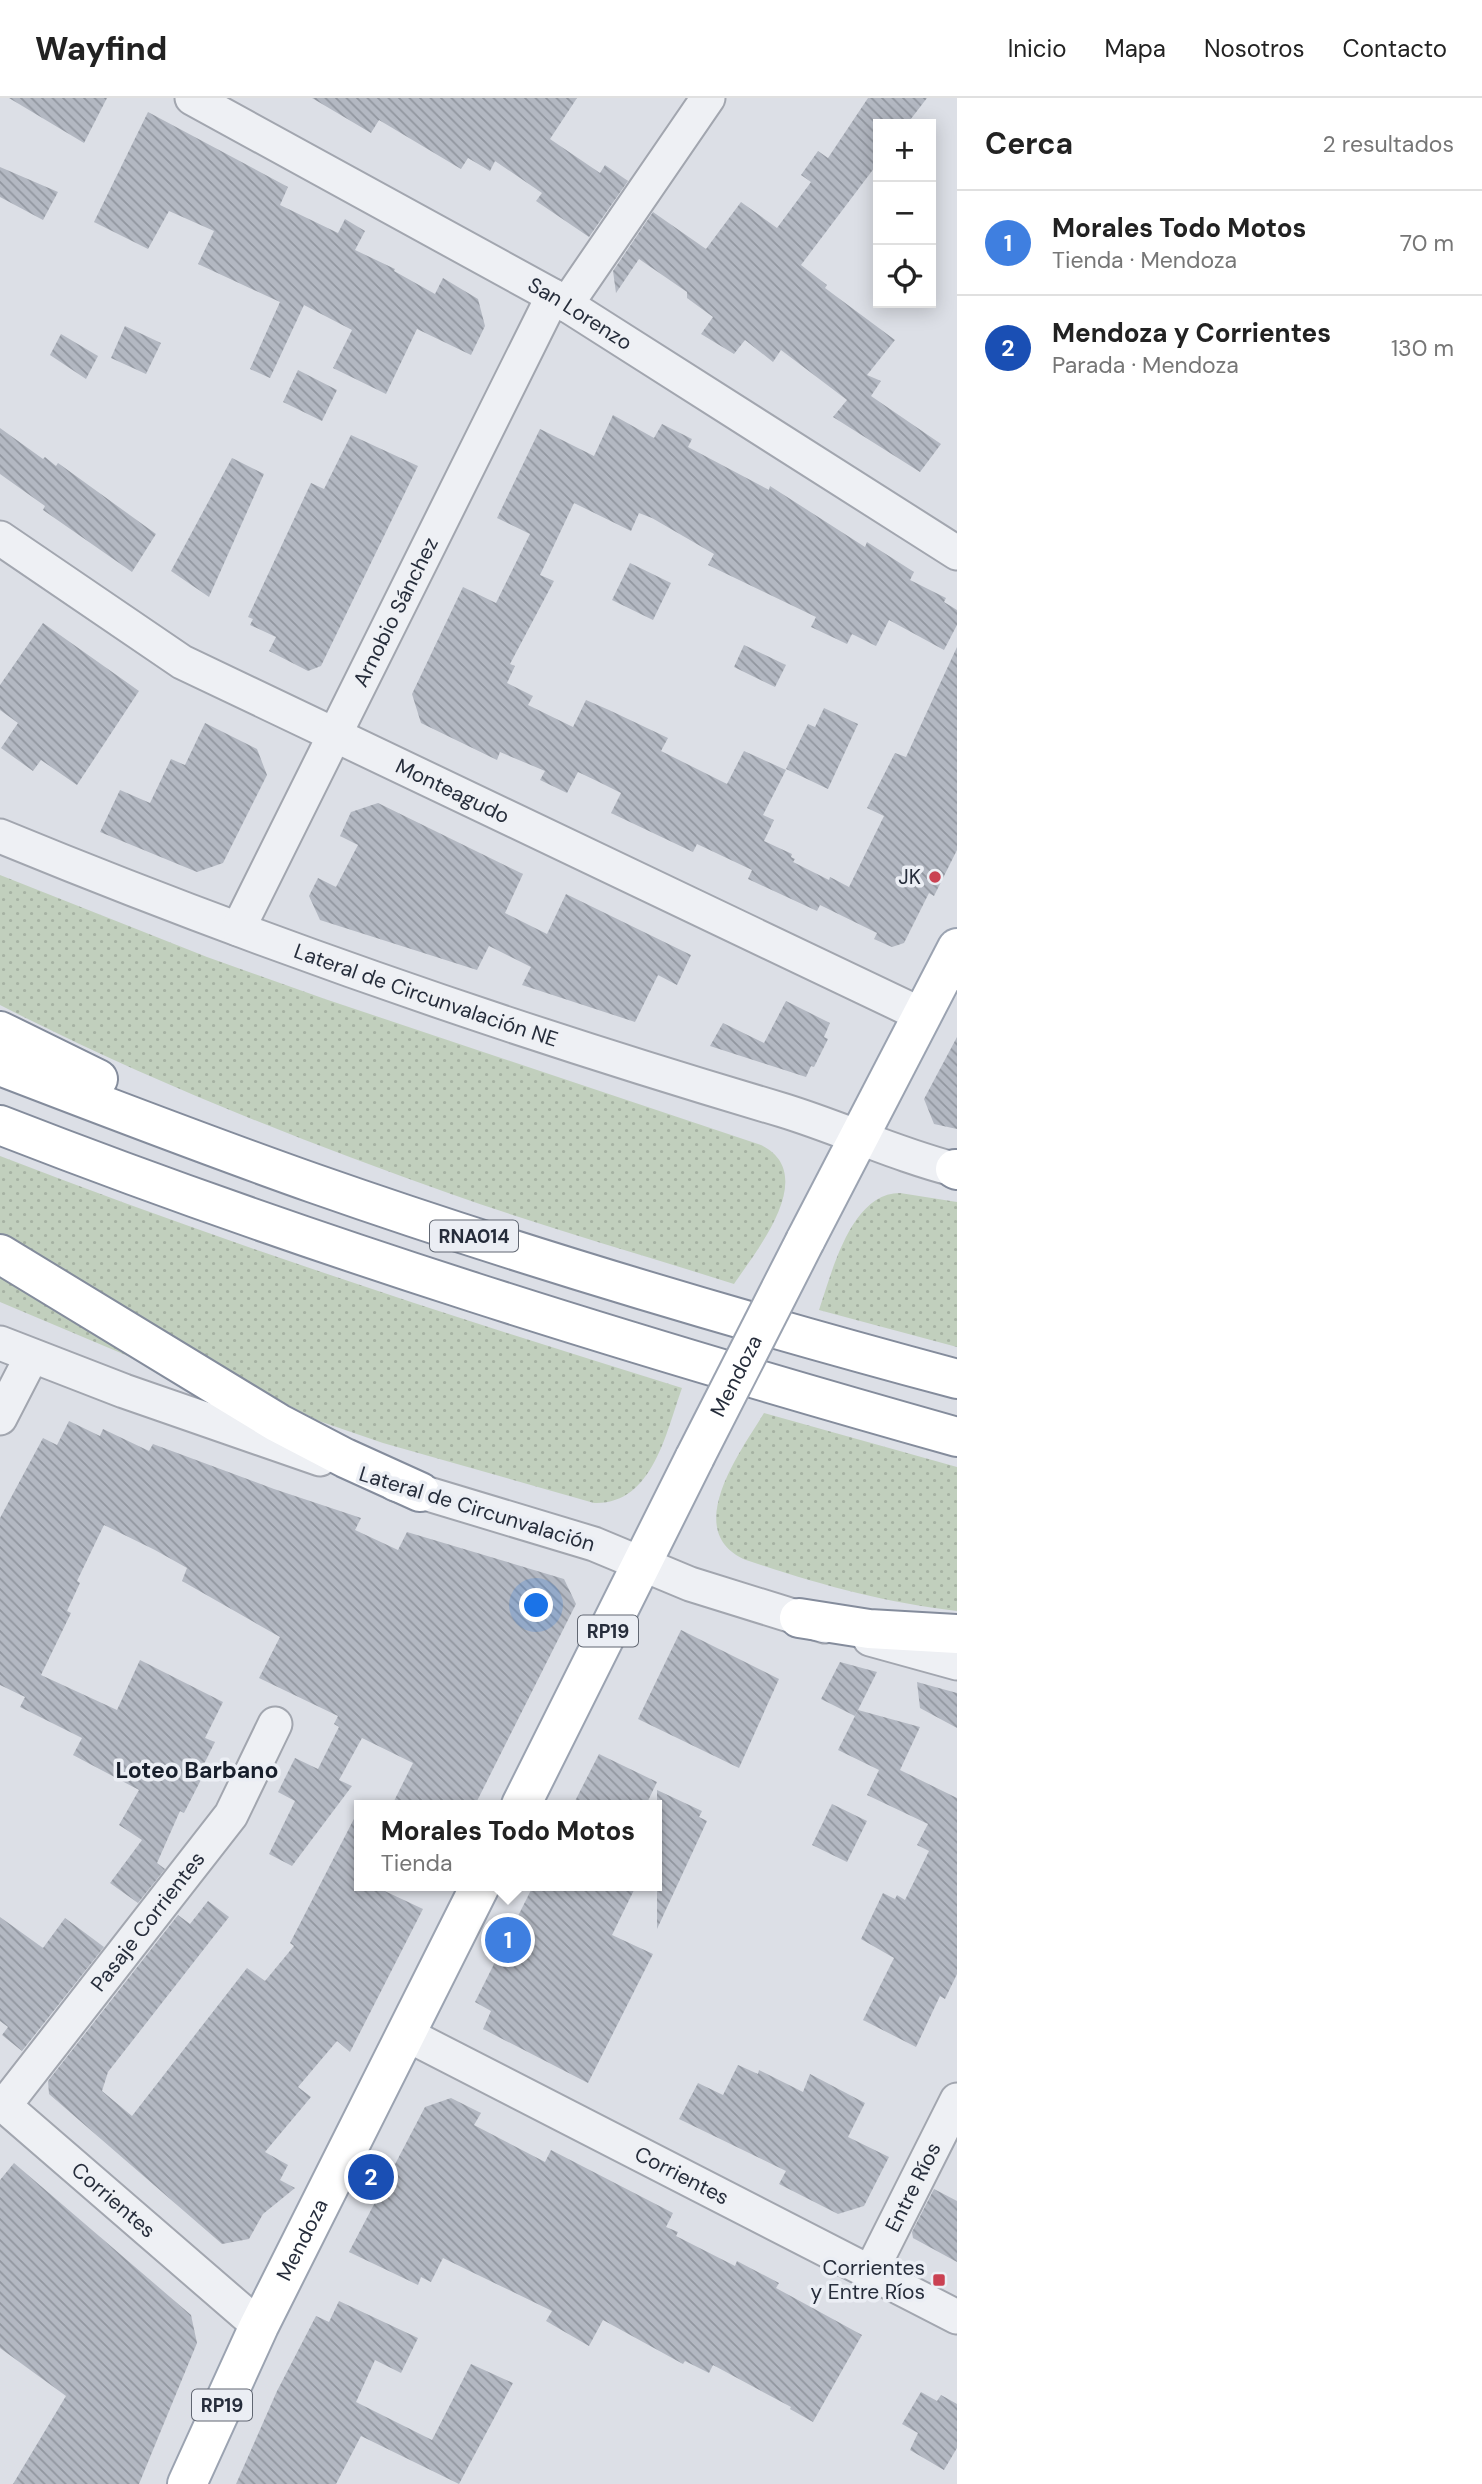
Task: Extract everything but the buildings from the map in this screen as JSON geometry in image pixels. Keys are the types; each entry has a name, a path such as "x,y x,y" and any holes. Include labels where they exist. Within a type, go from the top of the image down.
{"main road":[{"name":"Mendoza","path":"524,1800 695,1457 957,948"},
{"path":"0,1031 315,1183"},
{"name":"RNA014","path":"0,1066 315,1183 665,1295 957,1379"},
{"name":"RNA014","path":"0,1125 185,1195 379,1263 696,1363 957,1437"},
{"path":"0,1254 278,1423 345,1458 420,1492"},
{"path":"799,1618 869,1629 957,1634"},
{"name":"Mendoza","path":"187,2484 259,2326 478,1891"}],"street":[{"name":"San Lorenzo","path":"192,98 560,300 957,552"},
{"name":"Arnobio Sánchez","path":"238,929 560,300 708,98"},
{"name":"Monteagudo","path":"0,538 182,662 922,1015"},
{"name":"Lateral de Circunvalación NE","path":"0,836 238,929 571,1044 811,1119 909,1157 956,1170"},
{"name":"Lateral de Circunvalación","path":"0,1343 212,1423 420,1492 594,1544 690,1584 957,1663"},
{"path":"0,1418 32,1356"},
{"name":"Pasaje Corrientes","path":"2,2104 231,1815 275,1724"},
{"name":"Corrientes","path":"406,2034 957,2317"},
{"name":"Entre Ríos","path":"870,2273 957,2099"},
{"name":"Corrientes","path":"2,2104 259,2326"}],"green space":[{"path":"0,875 207,957 325,999 761,1145 778,1158 785,1174 784,1193 778,1213 734,1284 451,1194 279,1130 166,1083 0,1005"},
{"path":"0,1156 339,1278 682,1388 663,1444 644,1479 630,1492 614,1500 594,1503 383,1443 319,1421 237,1378 0,1233"},
{"path":"900,1193 957,1202 957,1347 819,1310 837,1256 856,1220 868,1206 883,1196"},
{"path":"0,1267 173,1375 0,1302"},
{"path":"764,1413 957,1467 957,1611 902,1603 824,1584 746,1560 727,1547 718,1531 717,1511 722,1490 742,1448"}],"place":[{"name":"JK","path":"935,877"},
{"name":"Morales Todo Motos","path":"508,1940"},
{"name":"Mendoza y Corrientes","path":"371,2177"},
{"name":"Corrientes y Entre Ríos","path":"939,2280"}],"district":[{"name":"Loteo Barbano","path":"197,1770"}]}
